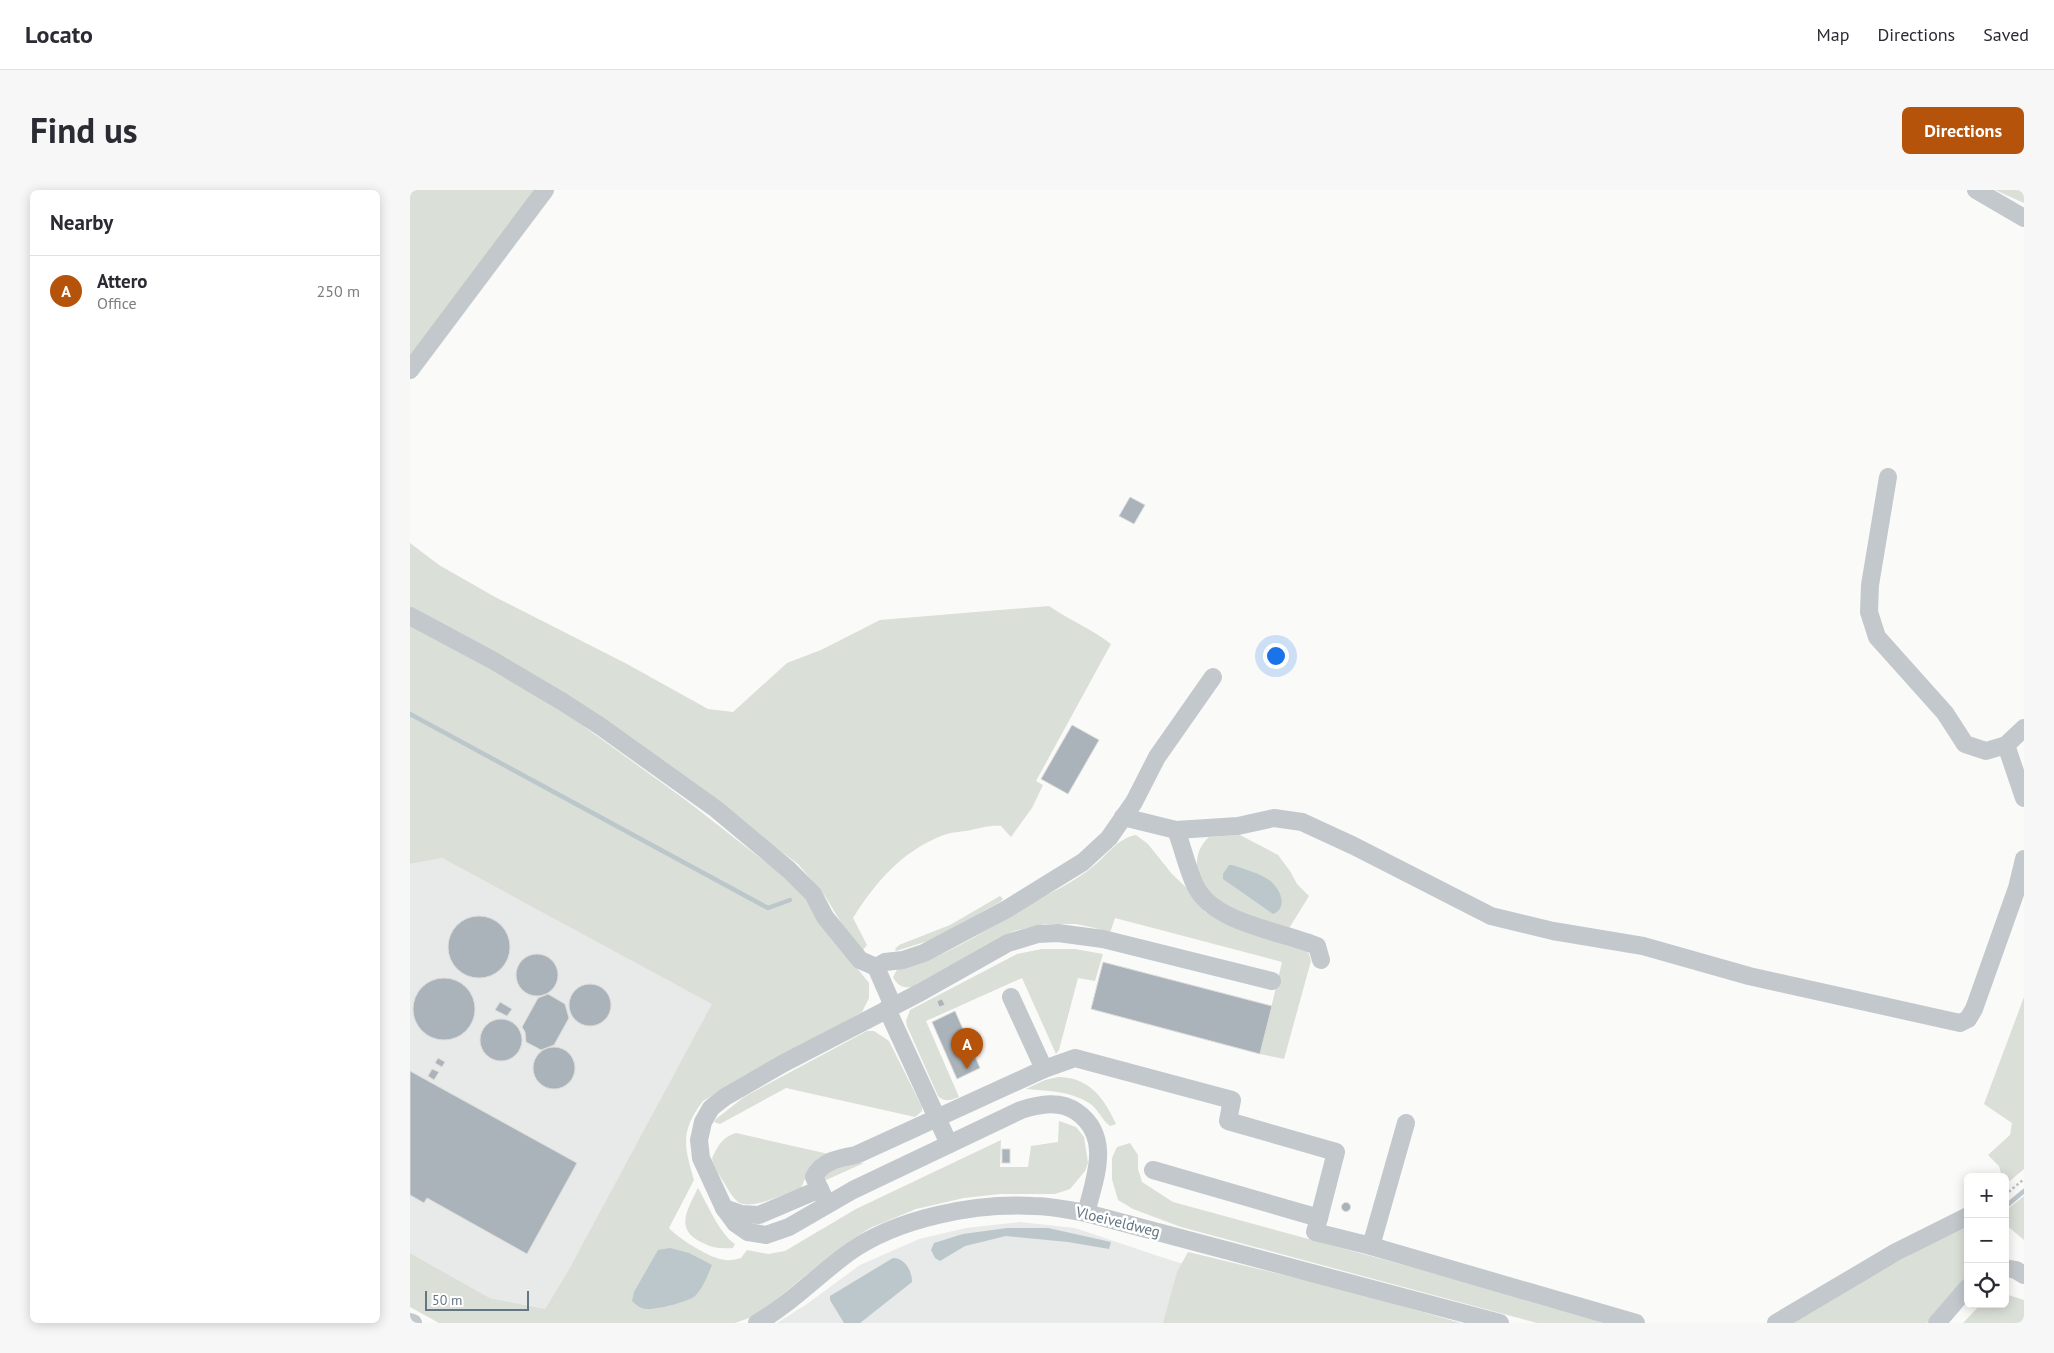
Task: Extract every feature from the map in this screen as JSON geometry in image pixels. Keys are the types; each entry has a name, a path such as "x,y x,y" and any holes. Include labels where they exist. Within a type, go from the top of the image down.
{"street":[{"path":"410,370 545,190"},
{"path":"1976,190 2024,218"},
{"path":"1888,477 1870,585 1869,612 1877,637 1944,713 1965,744 1986,751 2006,745 2024,728"},
{"path":"410,616 492,660 600,726 716,809 789,870 813,894 825,917 860,960 876,967 890,1008 949,1144"},
{"path":"876,967 885,962 903,960 924,953 1007,909 1083,862 1109,838 1134,802 1157,757 1213,677"},
{"path":"2006,745 2024,798"},
{"path":"1123,817 1176,830 1238,826 1274,818 1302,822 1354,846 1491,916 1553,931 1643,946 1749,976 1960,1023 1968,1018 1974,1008 2017,888 2024,859"},
{"path":"1176,830 1196,887 1212,908 1237,919 1317,946 1321,960"},
{"path":"1086,1213 1096,1172 1097,1139 1093,1127 1074,1110 1059,1104 1041,1104 1021,1110 949,1144 824,1196 789,1227 766,1235 748,1232 735,1223 724,1208 701,1158 699,1140 703,1122 711,1108 725,1097 784,1062 890,1008 1008,943 1038,934 1058,933 1103,939 1272,980"},
{"path":"1011,997 1044,1069"},
{"path":"824,1196 814,1177 819,1168 835,1159 856,1155 1044,1069 1075,1058 1232,1100 1228,1121 1336,1152 1315,1232 1372,1246 1636,1323"},
{"path":"1372,1246 1406,1123"},
{"path":"1153,1170 1319,1218"},
{"name":"Vloeiveldweg","path":"757,1323 797,1295 848,1253 882,1234 926,1218 982,1207 1034,1206 1086,1213 1500,1323"},
{"path":"1776,1323 1888,1257 1964,1218"},
{"path":"2009,1269 2016,1270 2024,1275"},
{"path":"1937,1323 1964,1292"}],"path":[{"path":"2009,1192 2024,1179"}],"shaded area":[{"path":"410,190 535,190 410,357"},
{"path":"1995,190 2024,190 2024,203"},
{"path":"410,543 439,565 495,597 627,664 708,709 733,712 787,663 821,650 880,620 1049,606 1111,644 1036,781 1043,785 1032,808 1011,837 1001,826 990,826 952,833 927,843 901,860 870,893 853,918 867,945 859,952 825,896 798,864 731,814 410,608"},
{"path":"410,625 553,704 687,801 800,889 815,916 869,983 869,998 862,1012 703,1101 690,1121 687,1130 686,1148 694,1180 669,1228 687,1243 719,1259 725,1260 741,1258 747,1250 768,1254 785,1251 856,1209 1001,1140 1000,1167 1028,1167 1031,1146 1058,1142 1059,1121 1076,1127 1084,1137 1088,1163 1085,1171 1070,1189 1055,1194 1000,1194 964,1198 916,1209 870,1228 842,1246 757,1315 735,1323 439,1323 410,1307 410,1253 490,1298 545,1309 568,1271 712,1004 442,858 410,864"},
{"path":"1136,835 1148,844 1172,874 1192,893 1205,912 1241,927 1300,944 1309,954 1311,961 1284,1059 1260,1054 1282,962 1115,918 1110,933 1076,924 1045,924 1014,931 912,987 901,986 893,977 898,968 911,966 947,952 1065,885 1091,868 1117,844"},
{"path":"1240,835 1278,855 1297,884 1309,896 1288,930 1230,910 1198,881 1197,857 1204,842 1209,837"},
{"path":"442,858 713,1004 568,1271 545,1309 490,1298 410,1253 410,864"},
{"path":"1229,865 1256,873 1273,883 1277,887 1282,902 1278,911 1273,914 1223,879 1223,874"},
{"path":"1000,896 1003,899 1000,902 931,940 896,951 895,949 899,945 950,925"},
{"path":"1042,949 1075,949 1103,954 1095,981 1078,978 1059,1050 1056,1054 1022,978 926,1021 959,1097 943,1100 938,1096 907,1026 906,1021 910,1010 1017,954"},
{"path":"2024,997 2024,1169 2009,1182 2009,1173 2001,1173 1999,1166 1988,1155 2010,1135 2012,1123 1984,1104"},
{"path":"867,1031 874,1031 889,1041 922,1107 922,1111 915,1117 786,1088 720,1124 714,1122 744,1097"},
{"path":"1058,1077 1069,1078 1087,1085 1101,1098 1116,1124 1110,1126 1097,1110 1085,1100 1060,1092 1026,1089 1045,1080"},
{"path":"736,1133 833,1155 811,1165 801,1188 760,1203 744,1204 738,1202 731,1194 716,1169 712,1158 724,1140"},
{"path":"1130,1143 1138,1155 1138,1169 1142,1182 1173,1202 1616,1323 1537,1323 1181,1227 1133,1209 1118,1200 1112,1179 1112,1158 1117,1147"},
{"path":"864,1163 826,1180 821,1178 837,1165"},
{"path":"698,1188 719,1226 735,1244 733,1248 710,1246 694,1238 688,1232 686,1226 687,1212"},
{"path":"2024,1196 2024,1240 2009,1227 2009,1208"},
{"path":"1020,1222 1075,1228 1161,1257 1376,1323 777,1323 807,1304 860,1265 919,1239 966,1228"},
{"path":"1964,1225 1964,1281 1927,1323 1786,1323"},
{"path":"1007,1228 1048,1228 1111,1242 1109,1249 1068,1242 1006,1236 965,1246 940,1261 935,1258 931,1250 934,1243 963,1234"},
{"path":"670,1248 689,1253 712,1265 701,1289 695,1296 686,1301 656,1308 646,1309 640,1307 632,1301 634,1292 658,1250"},
{"path":"1188,1252 1346,1290 1461,1323 1163,1323 1177,1272"},
{"path":"893,1258 901,1260 907,1266 912,1282 860,1323 844,1323 830,1300 830,1296"},
{"path":"2009,1295 2024,1300 2024,1323 1963,1323 1977,1308 2009,1308"}],"building":[{"path":"1130,497 1145,505 1134,524 1119,516"},
{"path":"1072,725 1099,740 1068,794 1041,779"},
{"path":"473,916 485,916 501,925 508,935 510,947 508,959 501,969 485,978 473,978 462,973 453,964 448,953 448,941 453,930 462,921"},
{"path":"541,954 549,957 555,963 558,975 555,987 549,993 533,996 525,993 519,987 516,971 519,963 525,957"},
{"path":"1103,962 1272,1006 1260,1054 1091,1009"},
{"path":"438,978 450,978 466,987 473,997 475,1009 473,1021 466,1031 450,1040 438,1040 427,1035 418,1026 413,1015 413,1003 418,992 427,983"},
{"path":"594,984 602,987 608,993 611,1005 608,1017 602,1023 586,1026 578,1023 572,1017 569,1001 572,993 578,987"},
{"path":"548,994 565,1004 569,1018 554,1045 541,1050 526,1042 525,1032 522,1027 538,998"},
{"path":"942,999 945,1005 939,1007 937,1001"},
{"path":"500,1002 512,1009 507,1016 495,1010"},
{"path":"955,1011 980,1068 957,1079 932,1022"},
{"path":"505,1019 513,1022 519,1028 522,1040 519,1052 513,1058 497,1061 489,1058 483,1052 480,1036 483,1028 489,1022"},
{"path":"558,1047 566,1050 572,1056 575,1068 572,1080 566,1086 550,1089 542,1086 536,1080 533,1064 536,1056 542,1050"},
{"path":"438,1058 445,1062 442,1067 435,1063"},
{"path":"432,1069 439,1072 434,1080 428,1076"},
{"path":"410,1071 577,1163 527,1254 427,1198 424,1203 410,1195"},
{"path":"1002,1149 1010,1149 1010,1163 1002,1163"},
{"path":"1346,1203 1350,1207 1346,1211 1342,1207"}],"waterway":[{"path":"410,714 768,908 790,900"},
{"path":"2009,1204 2024,1191"}],"place":[{"name":"Attero","path":"967,1069"}]}
